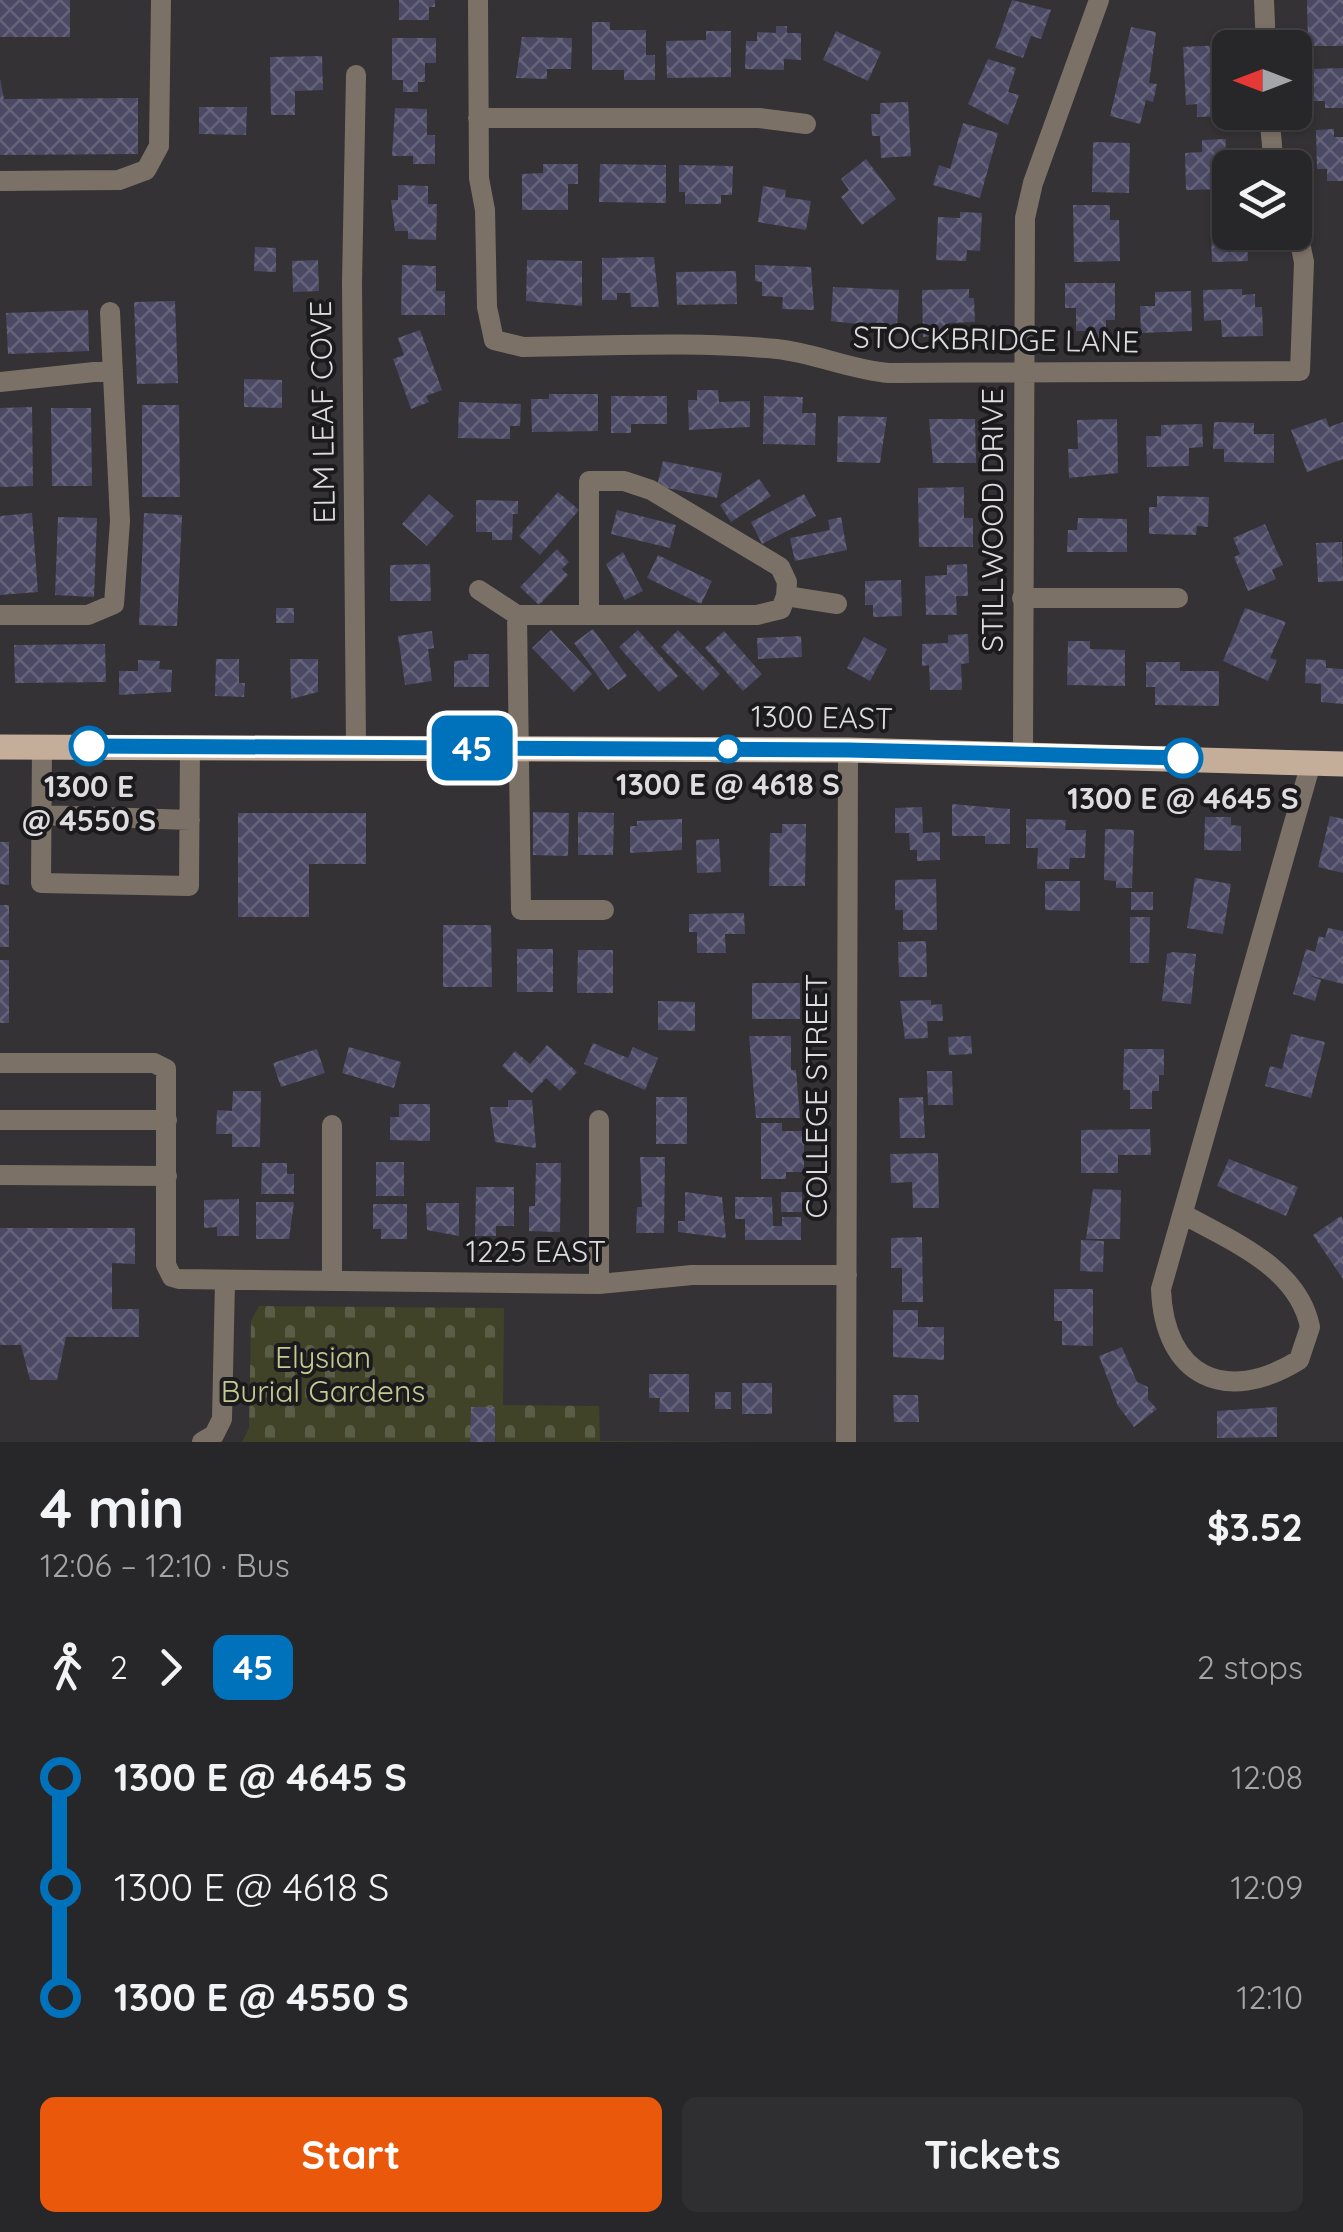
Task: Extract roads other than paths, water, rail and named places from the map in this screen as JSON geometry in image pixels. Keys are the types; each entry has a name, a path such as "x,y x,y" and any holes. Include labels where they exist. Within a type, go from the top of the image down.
{"main road":[{"name":"1300 EAST","path":"0,747 1023,752 1343,764"}],"street":[{"path":"0,181 118,180 146,170 158,146 161,0"},
{"name":"STOCKBRIDGE LANE","path":"478,0 478,118 487,307 494,340 523,346 742,346 784,350 870,372 1300,370 1301,250"},
{"name":"STILLWOOD DRIVE","path":"1023,752 1025,218 1033,183 1099,0"},
{"path":"1264,0 1265,30"},
{"name":"ELM LEAF COVE","path":"356,76 352,284 356,747"},
{"path":"478,118 759,118 806,124"},
{"path":"0,615 88,615 114,604 120,521 110,312"},
{"path":"0,382 112,370"},
{"path":"479,590 516,615 589,615 770,614 781,608 787,582 780,567 651,490 624,481 589,481 589,615"},
{"path":"786,596 837,604"},
{"path":"1022,598 1178,598"},
{"path":"516,615 521,910 604,910"},
{"path":"42,746 41,883 189,886 190,746"},
{"name":"COLLEGE STREET","path":"846,1442 848,750"},
{"path":"1184,1214 1265,1261 1298,1294 1310,1326 1299,1360 1254,1379 1230,1381 1194,1370 1169,1342 1162,1321 1161,1289 1311,763"},
{"path":"42,816 190,820"},
{"path":"0,1063 160,1064 166,1068 167,1176 0,1174"},
{"path":"0,1120 167,1120"},
{"path":"598,1120 598,1284"},
{"path":"332,1124 332,1281"},
{"name":"1225 EAST","path":"167,1176 168,1271 179,1279 598,1284 692,1276 847,1275"},
{"path":"208,1438 225,1398 225,1281"}],"place":[{"name":"1300 E @ 4550 S","path":"89,746"},
{"name":"1300 E @ 4618 S","path":"728,749"},
{"name":"1300 E @ 4645 S","path":"1183,758"}],"park label":[{"name":"Elysian Burial Gardens","path":"323,1375"}]}
